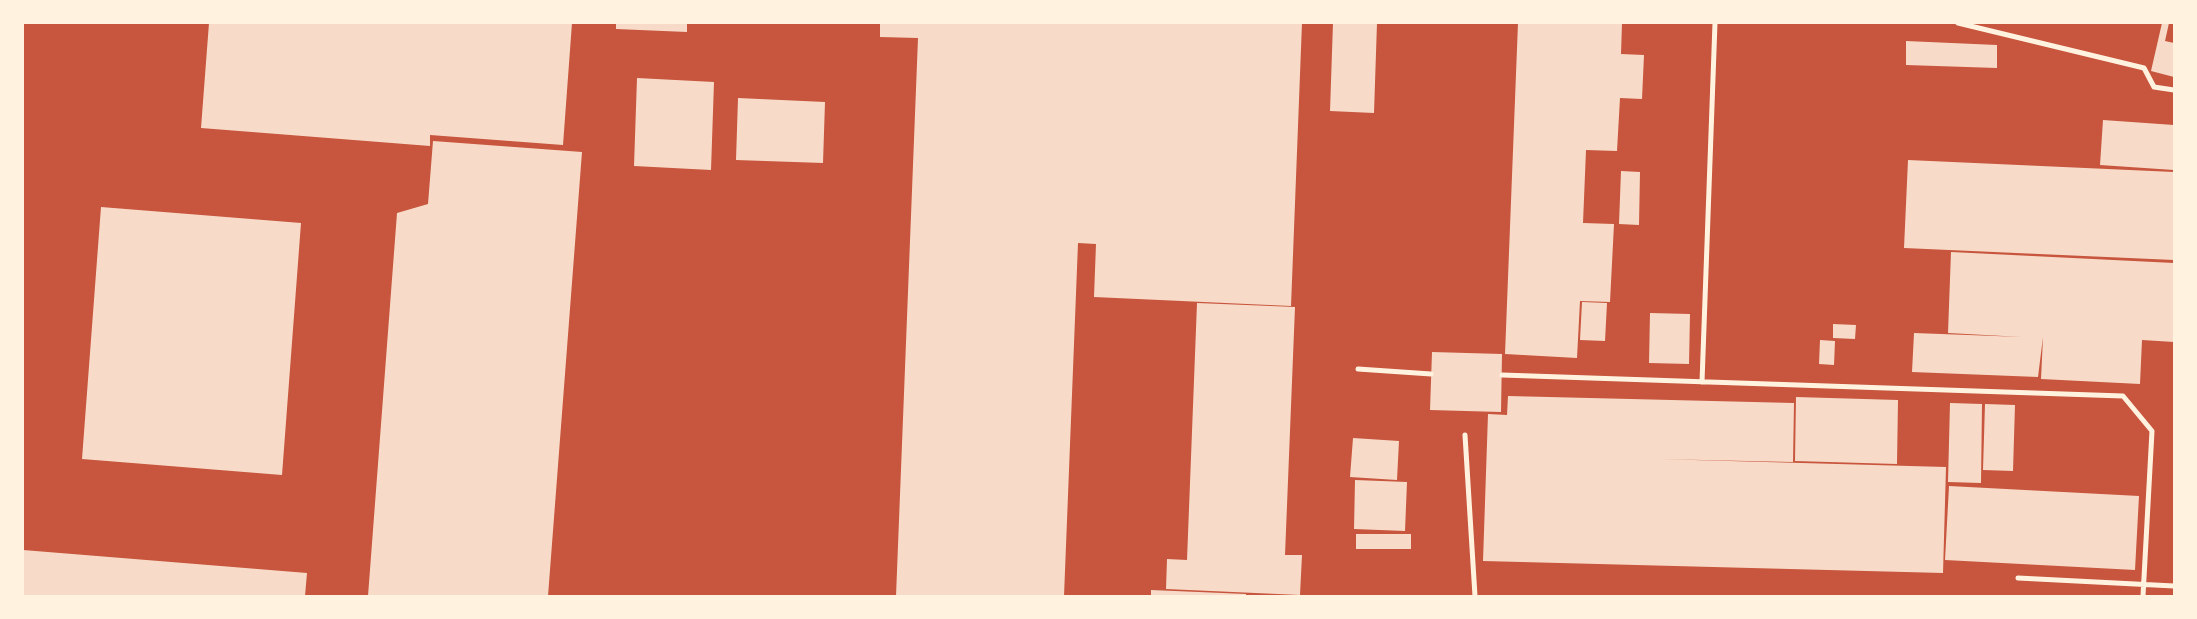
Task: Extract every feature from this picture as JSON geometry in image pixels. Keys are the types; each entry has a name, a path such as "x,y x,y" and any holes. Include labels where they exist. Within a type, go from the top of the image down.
{"lane":[{"path":"1702,382 1715,23"},
{"path":"1958,23 2144,68 2154,87 2174,90"},
{"path":"1358,369 1431,374"},
{"path":"1502,375 2123,396 2152,431 2143,596"},
{"path":"1465,435 1475,596"},
{"path":"2018,578 2174,586"}],"building":[{"path":"209,23 572,23 563,145 430,135 430,146 201,128"},
{"path":"616,23 687,23 687,32 616,29"},
{"path":"880,23 1302,23 1291,306 1094,297 1096,244 1078,243 1064,596 896,596 918,38 880,37"},
{"path":"1333,23 1377,23 1374,113 1330,111"},
{"path":"1518,23 1622,23 1621,54 1644,55 1642,99 1620,98 1617,151 1586,150 1583,223 1614,224 1610,302 1580,301 1577,358 1505,354"},
{"path":"2162,23 2169,23 2165,41 2174,43 2174,77 2151,71"},
{"path":"1906,41 1997,45 1997,68 1906,65"},
{"path":"637,78 714,82 711,170 634,166"},
{"path":"738,98 825,102 823,163 736,160"},
{"path":"2103,120 2174,125 2174,170 2100,165"},
{"path":"433,141 582,152 548,596 368,596 397,213 428,204"},
{"path":"1908,160 2174,172 2174,260 1904,248"},
{"path":"1621,171 1640,172 1639,225 1619,224"},
{"path":"101,207 301,223 282,475 82,459"},
{"path":"1951,252 2174,263 2174,342 2142,340 2140,384 2041,379 2043,337 2038,377 1912,372 1914,333 2022,337 1948,333"},
{"path":"1582,302 1607,303 1605,341 1580,340"},
{"path":"1197,303 1295,307 1285,555 1302,555 1300,595 1166,589 1167,559 1187,560"},
{"path":"1650,313 1690,314 1689,364 1649,363"},
{"path":"1833,324 1856,325 1855,339 1833,338"},
{"path":"1820,340 1835,341 1834,365 1819,364"},
{"path":"1432,352 1502,354 1501,412 1430,410"},
{"path":"1508,396 1794,403 1793,462 1657,459 1946,467 1943,573 1483,561 1488,414 1507,415"},
{"path":"1796,397 1898,400 1897,464 1795,461"},
{"path":"1950,403 1982,404 1981,483 1948,482"},
{"path":"1985,404 2015,405 2013,471 1983,470"},
{"path":"1353,438 1399,441 1397,480 1350,477"},
{"path":"1355,480 1407,482 1405,531 1354,529"},
{"path":"1949,486 2139,496 2135,570 1945,560"},
{"path":"1356,534 1411,534 1411,549 1356,549"},
{"path":"23,550 307,573 305,596 23,596"},
{"path":"1151,590 1246,594 1246,596 1151,596"}]}
